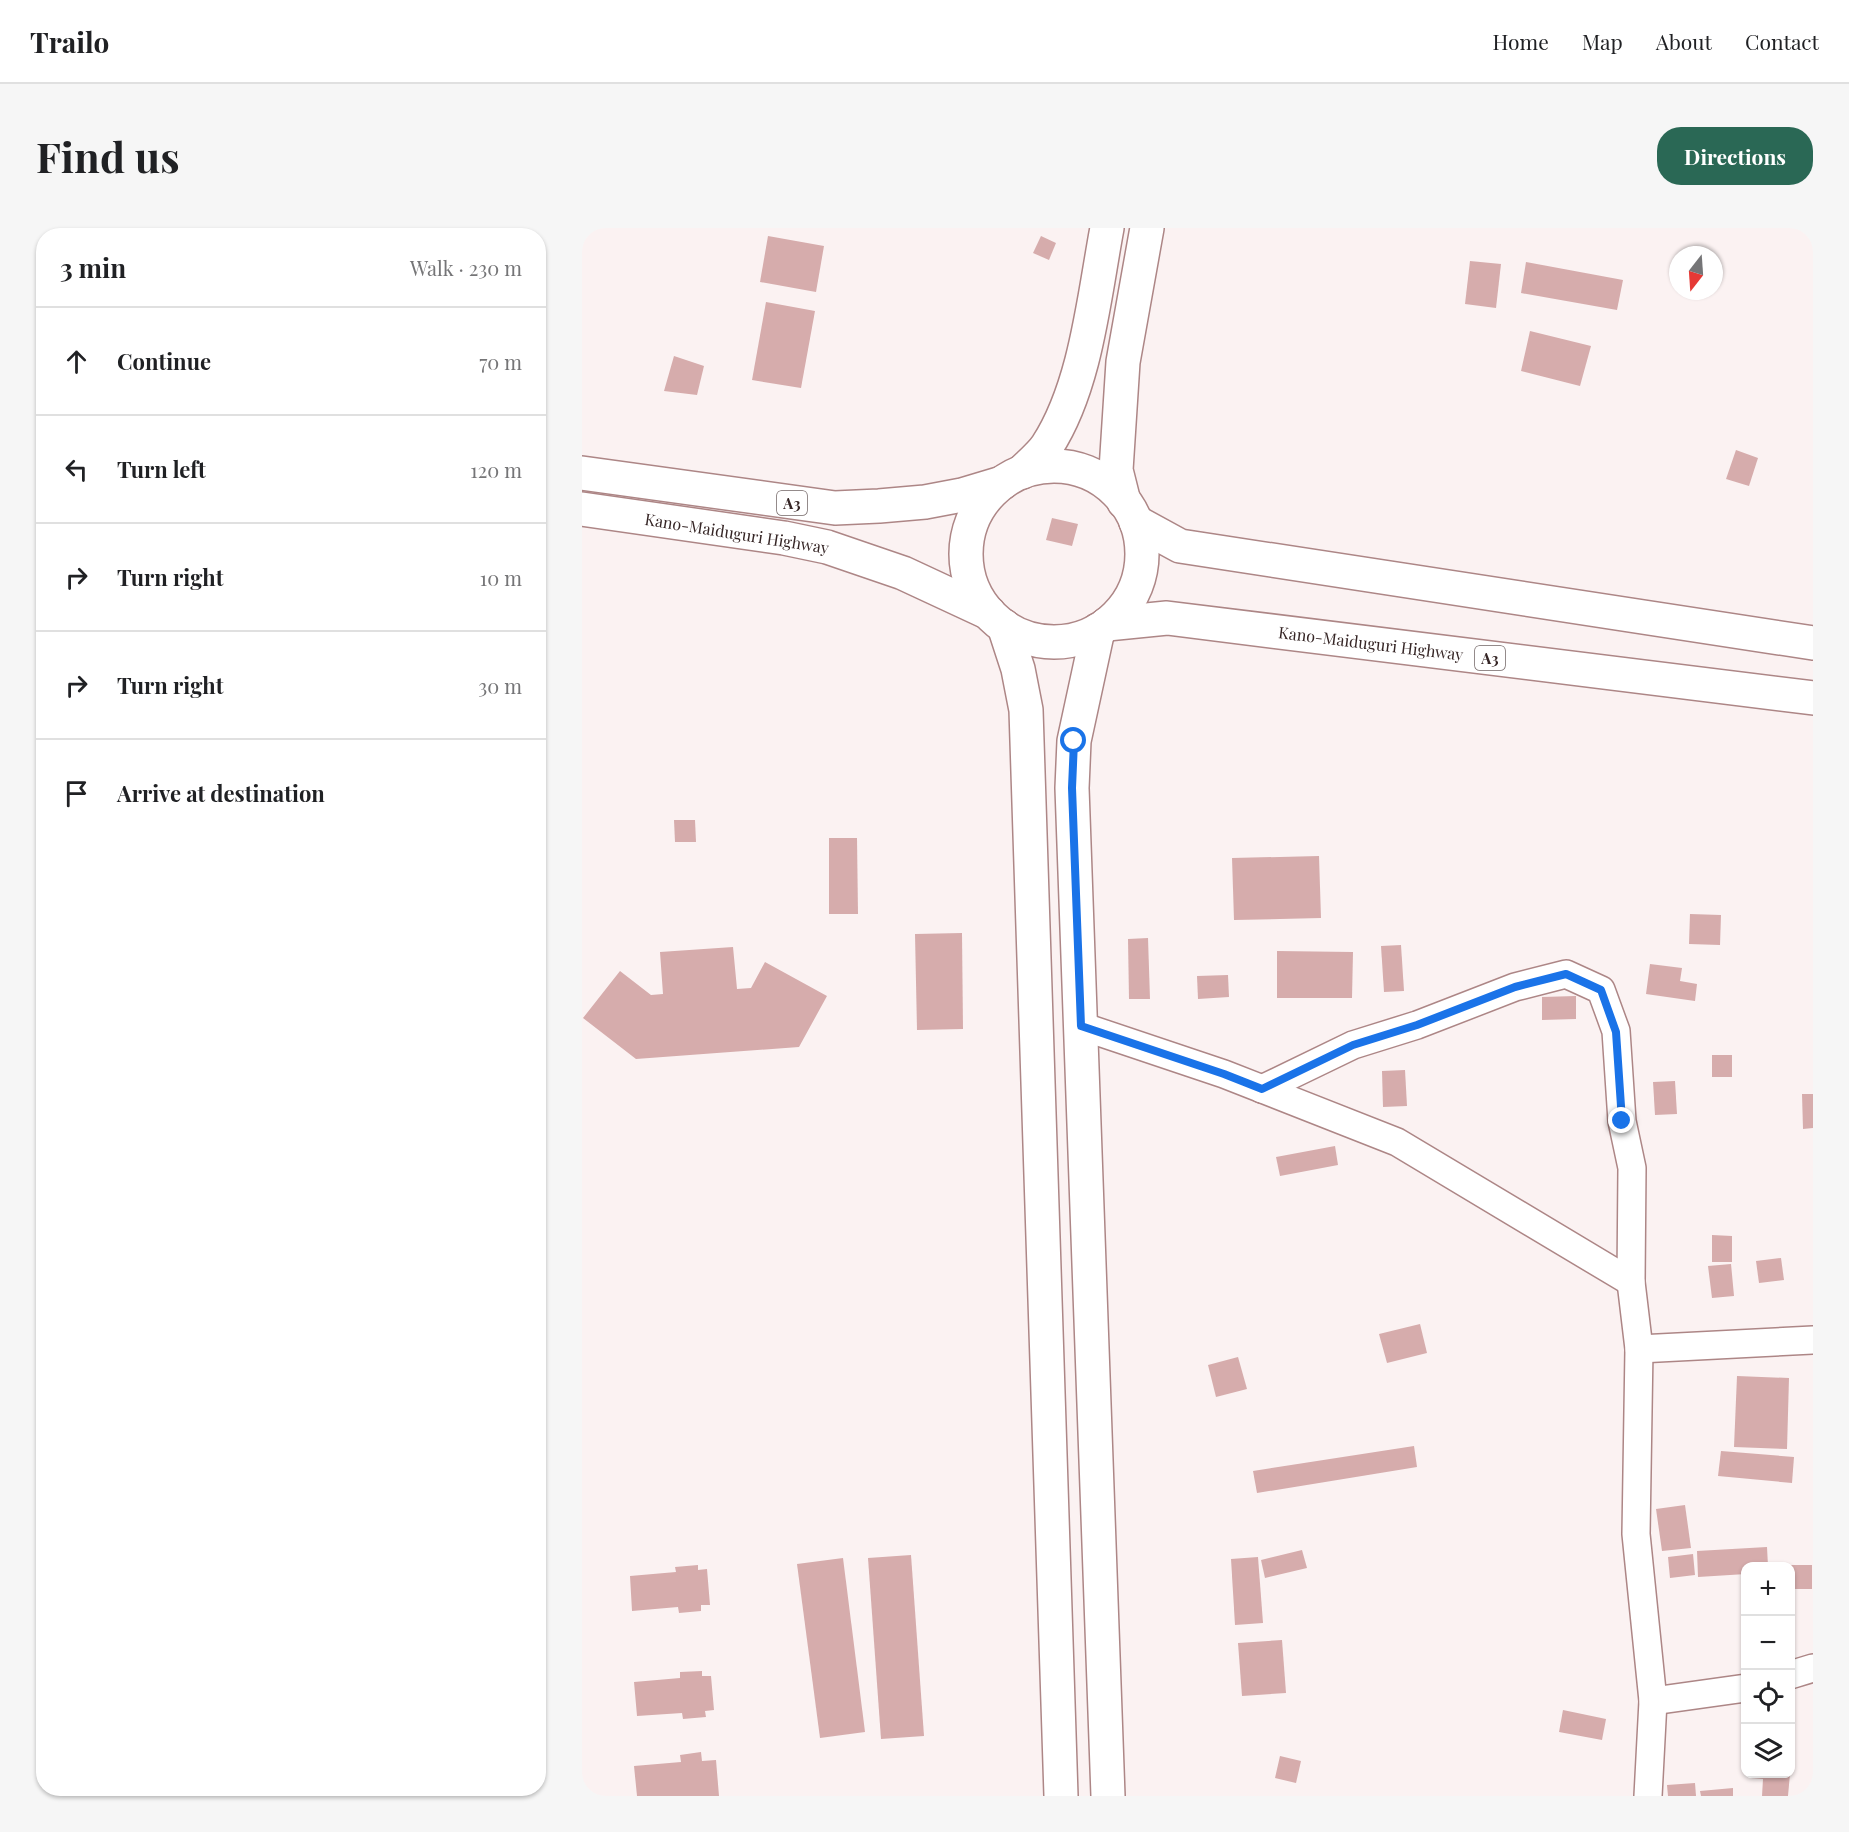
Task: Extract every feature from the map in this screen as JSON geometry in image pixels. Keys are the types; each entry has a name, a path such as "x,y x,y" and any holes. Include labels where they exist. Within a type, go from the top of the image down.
{"main road":[{"path":"1061,1796 1026,710 1018,669 996,620 972,589 965,560 968,530 981,504 1046,448 1064,416 1084,353 1107,228"},
{"path":"1130,512 1116,470 1123,362 1147,228"},
{"name":"A3","path":"582,473 835,508 925,502 963,495 1044,466 1067,467 1089,474 1109,485 1130,512 1180,546 1813,643"},
{"name":"Kano-Maiduguri Highway","path":"582,509 784,538 827,547 903,573 996,620"},
{"name":"A3","path":"996,620 1026,637 1050,642 1075,639 1102,627 1123,608 1135,589 1141,567 1141,544 1130,512"},
{"name":"Kano-Maiduguri Highway","path":"1102,627 1167,618 1813,698"},
{"path":"1102,627 1074,741 1072,788 1108,1796"}],"street":[{"path":"1262,1089 1353,1045 1417,1025 1515,987 1566,974 1601,990 1616,1032 1622,1121 1632,1168 1631,1282 1640,1349 1636,1534 1653,1701 1648,1796"},
{"path":"1081,1026 1224,1074 1397,1142 1631,1282"},
{"path":"1640,1349 1808,1346"},
{"path":"1795,1674 1813,1668"},
{"path":"1653,1701 1741,1689"}],"building":[{"path":"768,236 824,246 816,292 760,282"},
{"path":"1041,236 1056,243 1049,260 1033,253"},
{"path":"1470,261 1501,264 1496,308 1465,304"},
{"path":"1526,262 1623,280 1617,310 1521,293"},
{"path":"766,302 815,311 801,388 752,380"},
{"path":"1530,331 1591,346 1580,386 1521,371"},
{"path":"674,356 704,366 697,395 664,391"},
{"path":"1736,450 1758,458 1749,486 1726,479"},
{"path":"1052,518 1078,524 1072,546 1046,540"},
{"path":"674,820 695,820 696,842 675,842"},
{"path":"829,838 857,838 858,914 829,914"},
{"path":"1319,856 1321,918 1234,920 1232,858"},
{"path":"1690,914 1721,915 1720,945 1689,944"},
{"path":"962,933 963,1029 917,1030 915,934"},
{"path":"1148,938 1150,999 1129,999 1128,939"},
{"path":"1401,945 1404,991 1384,992 1381,946"},
{"path":"733,947 737,989 751,988 765,962 827,996 799,1047 636,1059 583,1018 620,971 651,995 663,994 660,952"},
{"path":"1277,951 1353,952 1352,998 1277,998"},
{"path":"1650,964 1682,968 1680,981 1697,984 1695,1001 1646,994"},
{"path":"1228,975 1229,997 1198,999 1197,976"},
{"path":"1576,996 1576,1019 1542,1020 1542,997"},
{"path":"1712,1055 1732,1055 1732,1077 1712,1077"},
{"path":"1405,1070 1407,1106 1383,1107 1382,1071"},
{"path":"1675,1081 1677,1114 1655,1115 1653,1082"},
{"path":"1802,1094 1813,1094 1813,1128 1803,1129"},
{"path":"1335,1146 1338,1165 1280,1176 1276,1157"},
{"path":"1712,1235 1732,1236 1732,1262 1712,1262"},
{"path":"1781,1258 1784,1280 1759,1283 1756,1261"},
{"path":"1731,1264 1734,1296 1712,1298 1708,1266"},
{"path":"1420,1324 1427,1353 1387,1363 1379,1334"},
{"path":"1238,1357 1247,1389 1216,1397 1208,1365"},
{"path":"1737,1376 1789,1378 1787,1449 1734,1447"},
{"path":"1414,1446 1417,1467 1257,1493 1253,1471"},
{"path":"1721,1451 1794,1457 1792,1483 1718,1476"},
{"path":"1685,1505 1691,1548 1662,1551 1656,1509"},
{"path":"1767,1547 1768,1562 1741,1562 1741,1574 1698,1577 1697,1551"},
{"path":"1302,1550 1307,1568 1265,1578 1261,1560"},
{"path":"1693,1554 1695,1575 1670,1578 1668,1557"},
{"path":"911,1555 924,1736 881,1739 868,1558"},
{"path":"1258,1557 1263,1623 1235,1625 1231,1559"},
{"path":"843,1558 865,1732 820,1738 797,1564"},
{"path":"698,1565 698,1570 707,1569 710,1605 701,1605 701,1611 679,1613 678,1607 632,1611 630,1576 676,1572 675,1567"},
{"path":"1795,1565 1812,1565 1812,1589 1795,1589"},
{"path":"1282,1640 1286,1693 1242,1696 1238,1643"},
{"path":"702,1671 702,1676 711,1676 714,1710 705,1711 706,1717 683,1719 682,1713 637,1716 634,1682 680,1678 680,1672"},
{"path":"1563,1710 1606,1719 1602,1740 1559,1732"},
{"path":"701,1752 702,1761 716,1760 719,1796 637,1796 634,1766 681,1762 680,1755"},
{"path":"1280,1756 1301,1761 1296,1783 1275,1778"},
{"path":"1751,1778 1790,1778 1788,1796 1762,1796 1763,1779"},
{"path":"1695,1783 1696,1796 1668,1796 1667,1785"},
{"path":"1733,1788 1733,1796 1701,1796 1700,1791"}],"route":[{"path":"1074,741 1072,788 1081,1026 1262,1089 1353,1045 1417,1025 1515,987 1566,974 1601,990 1616,1032 1622,1121"}]}
